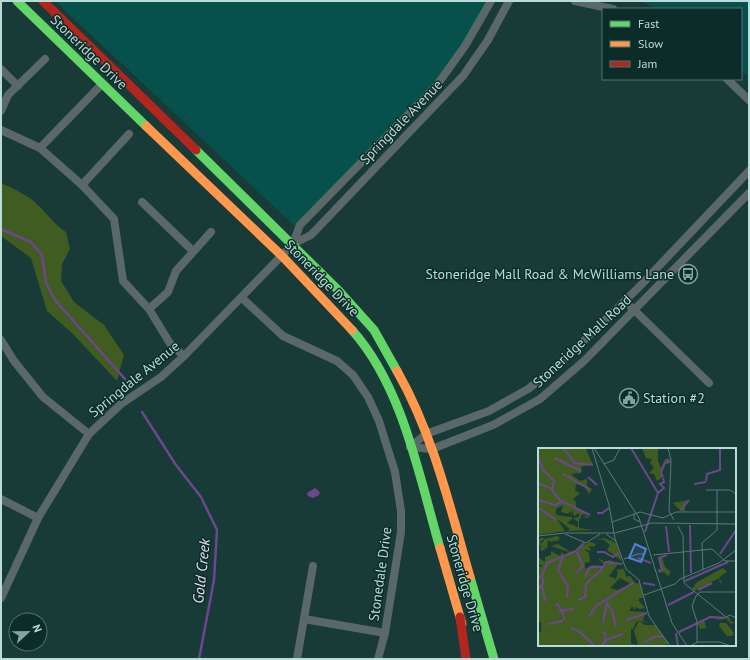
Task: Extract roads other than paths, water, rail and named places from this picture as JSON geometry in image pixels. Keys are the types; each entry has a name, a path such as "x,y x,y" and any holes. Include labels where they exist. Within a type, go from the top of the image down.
{"main road":[{"name":"Stoneridge Drive","path":"17,1 282,256 354,331 371,355 393,396 410,447 473,659"},
{"name":"Stoneridge Drive","path":"42,1 293,244 339,291 374,330 408,390 432,449 494,659"},
{"path":"460,617 466,659"}],"street":[{"name":"Springdale Avenue","path":"293,244 300,225 437,85 465,46 491,1"},
{"name":"Springdale Avenue","path":"1,598 38,518 89,434 121,404 161,377 242,298 293,244 310,235 463,76 488,40 509,1"},
{"path":"576,1 608,8"},
{"path":"1,111 8,95 45,59"},
{"path":"1,69 18,86"},
{"path":"728,80 749,100"},
{"path":"40,148 102,84"},
{"path":"1,130 40,148 82,185 114,220 123,281 149,310 171,345 184,356"},
{"path":"82,185 129,134"},
{"name":"Stoneridge Mall Road","path":"410,447 426,434 488,411 528,389 576,350 749,171"},
{"name":"Stoneridge Mall Road","path":"410,447 432,449 493,425 540,399 568,377 749,193"},
{"path":"142,202 194,251"},
{"path":"149,310 168,292 176,271 211,232"},
{"name":"Stonedale Drive","path":"242,298 282,336 298,345 318,351 353,375 368,397 379,421 395,472 401,511 401,532 385,633 378,659"},
{"path":"625,300 709,383"},
{"path":"1,340 14,361 43,397 89,434"},
{"path":"1,499 38,518"},
{"path":"297,659 313,566"},
{"path":"304,619 385,633"}],"waterway":[{"name":"Gold Creek","path":"1,229 31,242 42,255 46,283 55,300 125,379"},
{"name":"Gold Creek","path":"142,412 176,465 201,497 217,530 214,580 199,659"}],"place":[{"name":"Stoneridge Mall Road & McWilliams Lane","path":"688,274"},
{"name":"Station #2","path":"629,398"}]}
